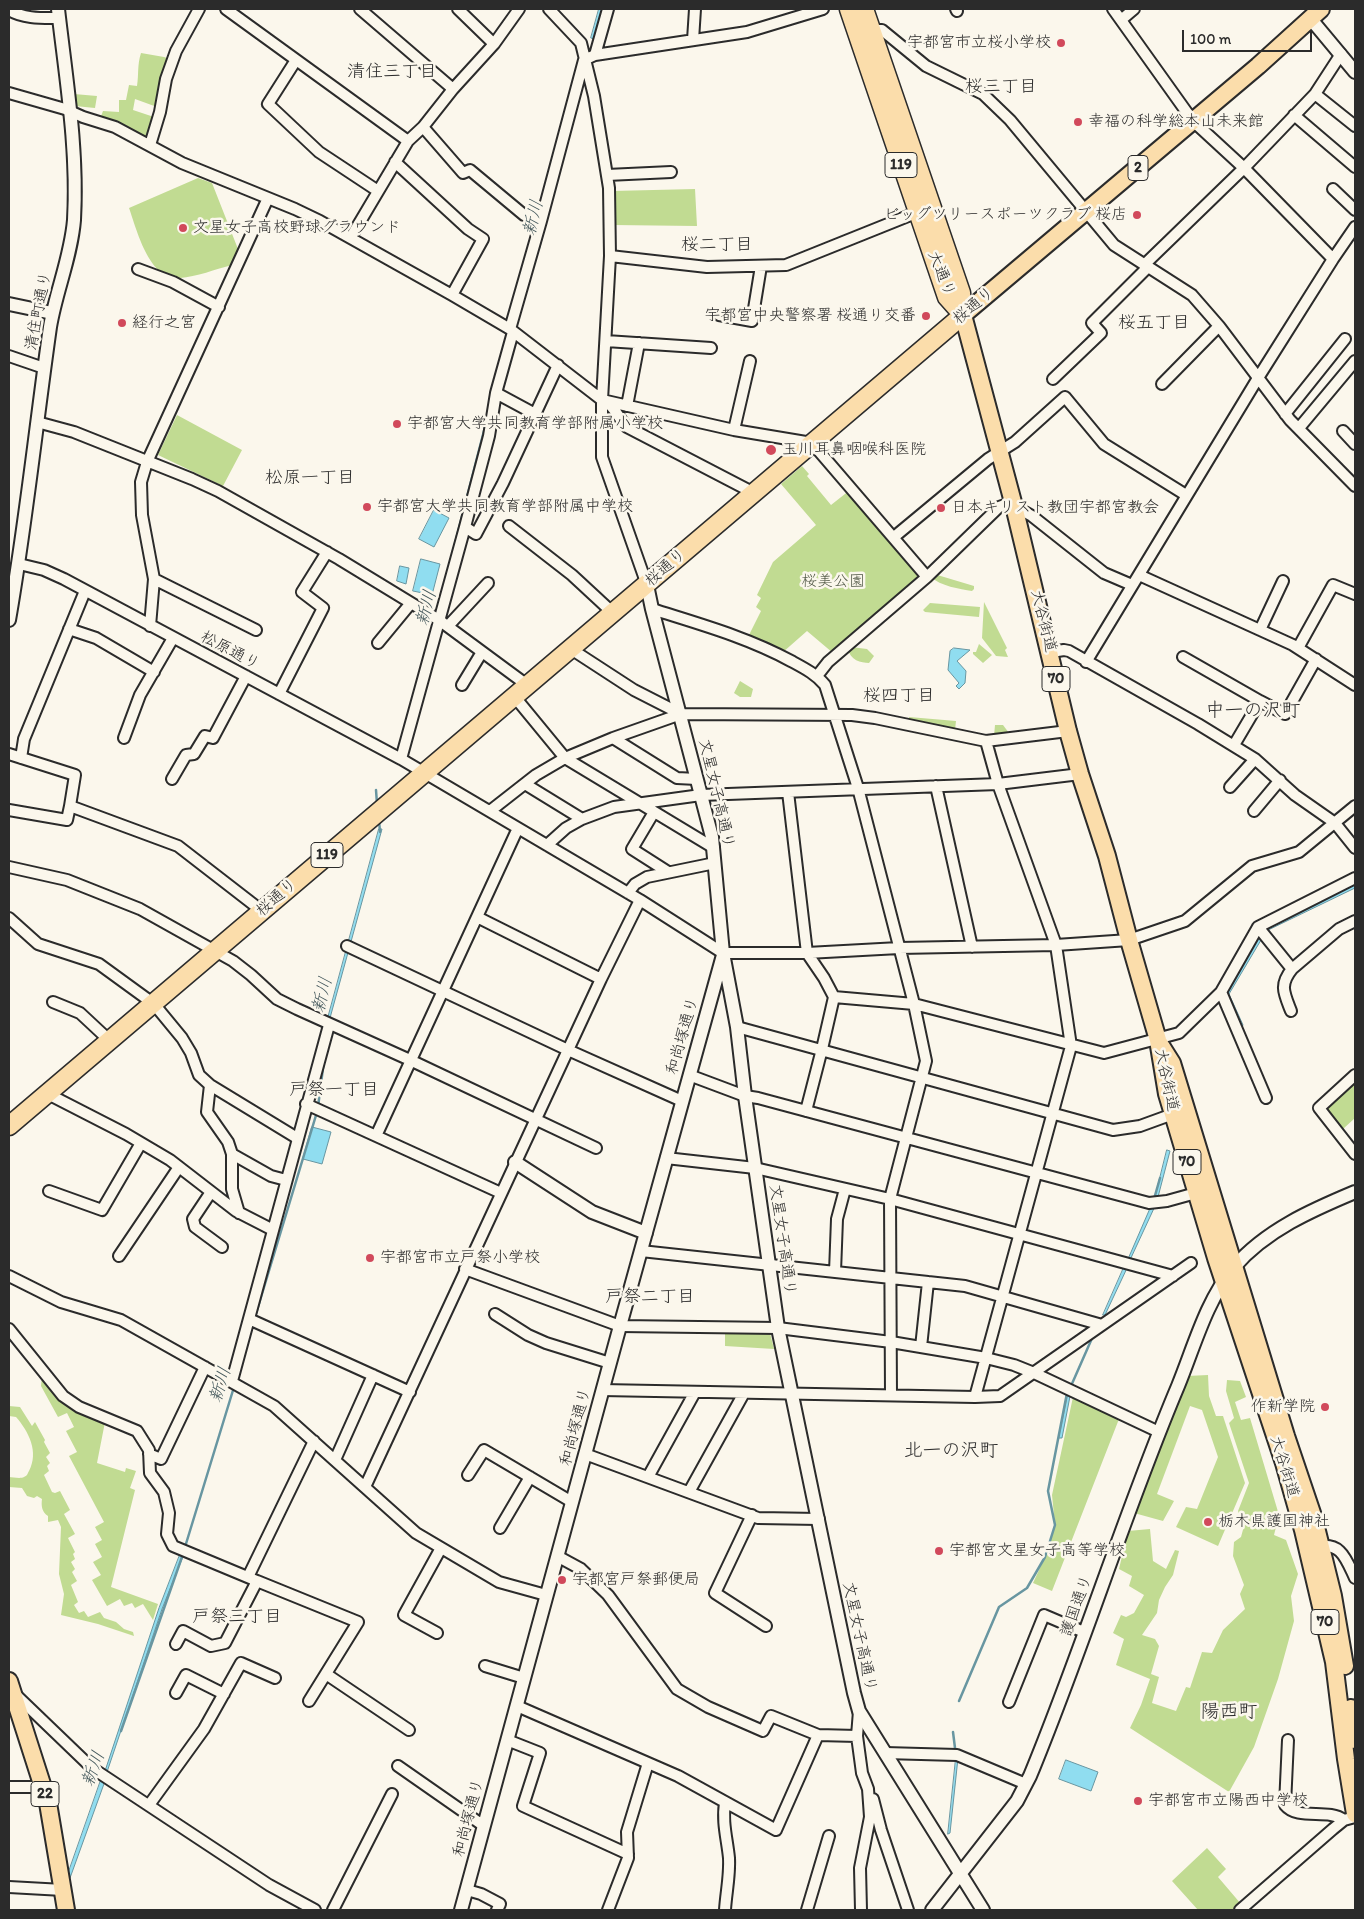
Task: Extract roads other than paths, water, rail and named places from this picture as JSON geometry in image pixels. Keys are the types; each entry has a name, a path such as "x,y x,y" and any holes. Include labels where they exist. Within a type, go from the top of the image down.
{"highway":[{"name":"大通り","path":"848,9 947,297 963,315"},
{"name":"大通り","path":"864,9 961,293 963,315"},
{"name":"桜通り","path":"9,1126 963,315"}],"main road":[{"name":"桜通り","path":"963,315 1258,66 1311,12"},
{"name":"大谷街道","path":"963,315 1015,507 1068,730 1080,774 1107,856 1158,1040 1162,1073 1172,1114 1224,1282 1337,1616 1355,1740"},
{"name":"大谷街道","path":"1158,1040 1172,1063 1286,1436 1312,1510 1315,1547 1334,1662 1352,1817"},
{"name":"22","path":"11,1686 48,1803 66,1910"}],"street":[{"path":"150,145 160,112 166,79 176,50 200,9"},
{"path":"226,9 408,141"},
{"path":"360,9 453,89"},
{"path":"458,9 494,44"},
{"path":"351,237 408,141 423,127 453,89 494,44 518,9"},
{"path":"549,9 581,43 594,96 609,188 610,256 602,400 602,457 647,585"},
{"path":"595,55 608,9"},
{"path":"693,40 695,9"},
{"path":"584,60 595,55 747,32 823,9"},
{"path":"1113,9 1193,121 1244,168 1333,259"},
{"path":"1120,20 1134,9"},
{"path":"9,10 17,15 37,18 59,14"},
{"path":"1311,12 1355,72"},
{"name":"清住町通り","path":"9,620 19,564 52,313 71,243 74,222 70,111 59,14"},
{"path":"872,30 882,30 926,66 983,94 1026,138 1114,245 1192,295 1219,326 1285,414 1355,486"},
{"path":"1053,379 1101,333 1092,323 1315,94 1341,54"},
{"path":"296,60 268,104 319,152 378,191"},
{"path":"401,759 466,527 489,436 496,393 584,60"},
{"path":"9,93 115,127 197,170 295,209 351,237 512,330 612,407 627,427 754,493"},
{"path":"1315,94 1355,126"},
{"path":"1294,115 1355,167"},
{"path":"423,127 463,173 470,170 524,215 541,221"},
{"path":"395,162 468,229 483,239 452,295"},
{"path":"607,175 671,172"},
{"path":"1333,189 1355,210"},
{"path":"150,626 154,579 142,515 141,482 148,462 268,198"},
{"path":"610,256 707,267 786,265 918,212"},
{"path":"1086,662 1258,378 1355,227"},
{"path":"719,315 752,321 761,266"},
{"path":"138,269 173,282 220,307"},
{"path":"9,304 52,313"},
{"path":"1162,384 1219,326"},
{"path":"1285,414 1345,339"},
{"path":"606,340 710,348"},
{"path":"627,406 639,342"},
{"path":"9,356 44,368"},
{"path":"734,430 750,361"},
{"path":"1299,428 1355,361"},
{"path":"466,527 476,534 503,483 558,365"},
{"path":"496,393 535,414"},
{"path":"894,537 988,459 1015,442 1065,397 1104,444 1186,496"},
{"path":"602,400 734,430 812,444 928,577"},
{"path":"37,422 74,432 218,491 327,552 412,603 448,626 482,652 521,690 565,758 714,848"},
{"path":"1342,431 1355,444"},
{"path":"817,676 828,662 928,577 999,507 1015,507 1032,516 1104,572 1132,585"},
{"path":"509,526 572,575 614,613"},
{"path":"279,694 323,608 302,592 327,552"},
{"name":"松原通り","path":"19,564 44,570 401,759 640,900 723,953"},
{"path":"1139,575 1298,648 1355,685"},
{"path":"154,579 256,630"},
{"path":"1260,630 1283,581"},
{"path":"448,626 488,583"},
{"name":"文星女子高通り","path":"647,585 714,848 723,953 737,1027 778,1328 854,1693 859,1711 982,1910"},
{"path":"1298,648 1333,585 1355,594"},
{"path":"21,758 24,739 85,591"},
{"path":"378,643 412,603"},
{"path":"652,609 738,636 782,656 817,676 826,685 858,788 914,1004 926,1061 890,1200 891,1395"},
{"path":"69,629 96,638 154,672"},
{"path":"124,738 140,695 174,638"},
{"path":"571,649 634,690 681,714"},
{"path":"1051,652 1069,651 1255,758 1295,795 1335,823 1355,848"},
{"path":"462,685 482,652"},
{"path":"1183,657 1285,714 1316,659"},
{"path":"172,778 186,754 194,754 205,736 213,738 246,676"},
{"path":"1234,745 1260,700"},
{"path":"490,811 525,784 565,758 613,738 681,714 835,715 875,718 986,741 1068,730"},
{"path":"613,738 676,778 697,779"},
{"path":"975,1398 1071,1046 1056,945 998,784 986,741"},
{"path":"9,754 75,776 67,820 9,810"},
{"path":"1230,787 1255,758"},
{"path":"547,846 566,828 582,819 614,807 702,795 998,784 1080,774"},
{"path":"1254,811 1280,780"},
{"path":"525,784 582,819"},
{"path":"936,786 972,947"},
{"path":"788,792 807,953 834,997 806,1111"},
{"path":"70,806 178,846 262,911"},
{"path":"723,953 807,953 899,948 1056,945 1129,940 1185,921 1252,866 1299,852 1355,806"},
{"path":"654,812 632,849 668,872"},
{"path":"376,1136 518,828"},
{"path":"628,893 641,880 668,872 715,863"},
{"path":"9,866 67,880 140,909 233,962 251,974 277,999 596,1148"},
{"path":"834,997 914,1004 1104,1053 1179,1034 1221,992 1258,927 1355,878"},
{"path":"365,1487 515,1162 640,900"},
{"path":"477,917 601,979"},
{"path":"9,918 38,944 99,964 154,1004 182,1038 191,1053 199,1075 210,1085 297,1138"},
{"path":"1291,1011 1283,992 1284,978 1339,929 1355,920"},
{"path":"1258,927 1292,969"},
{"path":"347,946 568,1050 682,1101"},
{"name":"和尚塚通り","path":"461,1910 723,953"},
{"path":"1221,992 1266,1098"},
{"path":"52,1002 80,1013 110,1041"},
{"path":"232,1381 329,1024"},
{"path":"737,1027 923,1076 1113,1130 1140,1126 1172,1114"},
{"path":"689,1075 745,1096 906,1137 1149,1203 1168,1201 1196,1193"},
{"path":"1355,1075 1319,1108 1355,1154"},
{"path":"210,1085 207,1112 228,1142 232,1154 232,1189 239,1213"},
{"path":"48,1094 141,1143 179,1167 239,1213 273,1230"},
{"path":"306,1104 501,1193"},
{"path":"49,1191 102,1210 141,1143"},
{"path":"232,1154 271,1176 286,1180"},
{"path":"666,1158 755,1168 890,1200 1173,1276"},
{"path":"515,1162 592,1212 646,1233"},
{"path":"119,1256 179,1167"},
{"path":"835,1272 837,1219 845,1189"},
{"path":"211,1192 193,1219 195,1227 222,1247"},
{"name":"護国通り","path":"932,1910 1017,1801 1026,1784 1038,1757 1158,1432 1210,1306 1224,1282 1234,1268 1256,1247 1288,1224 1303,1214 1355,1192"},
{"path":"641,1251 965,1286 1102,1325"},
{"path":"602,1390 975,1398 1000,1396 1192,1263"},
{"path":"465,1269 620,1326 778,1328 891,1342 986,1358 1034,1372 1158,1432"},
{"path":"9,1276 61,1302 121,1320 232,1381 274,1406 416,1533 499,1582 546,1595"},
{"path":"921,1347 928,1282"},
{"path":"495,1314 546,1344 610,1363"},
{"path":"249,1319 410,1392"},
{"path":"9,1329 63,1396 79,1407 137,1431 149,1450 150,1473 164,1492 169,1513 167,1534 173,1546 358,1622 309,1701"},
{"path":"149,1454 161,1459 205,1367"},
{"path":"335,1460 373,1375"},
{"path":"648,1477 695,1392"},
{"path":"689,1492 744,1394"},
{"path":"176,1644 183,1631 211,1646 225,1643 314,1441"},
{"path":"468,1475 484,1450 572,1502"},
{"path":"585,1454 758,1518 819,1519"},
{"path":"500,1528 530,1477"},
{"path":"752,1516 715,1593 766,1626"},
{"path":"1315,1547 1332,1546 1340,1550 1355,1578"},
{"path":"437,1633 404,1615 441,1548"},
{"path":"557,1556 581,1569 608,1595 664,1672 677,1688 684,1693 708,1707 763,1731 770,1716 818,1735 857,1736"},
{"path":"1010,1702 1044,1615 1084,1632"},
{"path":"149,1805 204,1729 241,1663 275,1678"},
{"path":"485,1666 524,1678"},
{"path":"176,1693 186,1674 224,1694"},
{"path":"326,1674 409,1730"},
{"path":"11,1686 92,1768 298,1906 315,1910"},
{"path":"517,1706 678,1776 776,1830 818,1735"},
{"path":"859,1711 857,1736 862,1773 876,1806 881,1830 908,1910"},
{"path":"507,1740 540,1753 523,1806 628,1854"},
{"path":"1288,1740 1285,1805 1292,1811 1352,1817"},
{"path":"885,1752 957,1755 1026,1784"},
{"path":"608,1910 628,1858 627,1832 648,1763"},
{"path":"398,1766 484,1826"},
{"path":"9,1787 43,1787"},
{"path":"861,1910 860,1868 870,1817 868,1789"},
{"path":"333,1910 392,1794"},
{"path":"725,1802 723,1816 724,1833 729,1857 725,1910"},
{"path":"1240,1910 1352,1817"},
{"path":"807,1910 829,1836"},
{"path":"9,1887 63,1890"},
{"path":"467,1890 481,1894 500,1904 498,1910"}],"water":[{"path":"599,9 603,9 594,39 591,38"},
{"path":"509,332 511,333 439,612 437,612"},
{"path":"434,510 449,518 434,547 419,539"},
{"path":"421,559 440,564 432,595 413,591"},
{"path":"400,566 409,568 406,584 397,581"},
{"path":"954,648 970,650 957,661 966,671 965,683 959,689 956,686 959,683 948,670 950,651"},
{"path":"379,829 382,829 330,1018 328,1018"},
{"path":"1355,884 1355,888 1264,932 1262,929"},
{"path":"1258,937 1261,940 1229,994 1243,1025 1240,1030 1225,994"},
{"path":"312,1127 331,1132 322,1164 303,1159"},
{"path":"1167,1150 1170,1151 1158,1197 1155,1198"},
{"path":"1156,1204 1130,1260 1128,1259 1151,1206"},
{"path":"1125,1265 1128,1266 1105,1315 1103,1315"},
{"path":"1069,1390 1071,1391 1062,1438 1059,1438"},
{"path":"181,1552 184,1554 162,1609 107,1772 105,1771 159,1608"},
{"path":"956,1758 958,1758 950,1833 948,1834"},
{"path":"1066,1760 1098,1772 1091,1791 1059,1779"},
{"path":"101,1780 105,1781 70,1878 67,1877"}],"waterway":[{"name":"新川","path":"539,248 542,236"},
{"name":"新川","path":"376,790 377,804"},
{"name":"新川","path":"379,820 380,832"},
{"name":"新川","path":"318,1107 324,1060"},
{"name":"新川","path":"255,1317 317,1112"},
{"path":"1154,1199 1160,1178"},
{"path":"1071,1386 1093,1336"},
{"name":"新川","path":"185,1547 234,1387"},
{"path":"959,1701 999,1607 1027,1588 1045,1557 1055,1525 1048,1491 1067,1393"},
{"name":"新川","path":"121,1731 182,1557"},
{"path":"953,1732 955,1748"}],"place":[{"name":"宇都宮市立桜小学校","path":"1061,43"},
{"name":"幸福の科学総本山未来館","path":"1078,122"},
{"name":"ビッグツリースポーツクラブ 桜店","path":"1137,215"},
{"name":"文星女子高校野球グラウンド","path":"183,228"},
{"name":"宇都宮中央警察署 桜通り交番","path":"926,316"},
{"name":"経行之宮","path":"122,323"},
{"name":"宇都宮大学共同教育学部附属小学校","path":"397,424"},
{"name":"玉川耳鼻咽喉科医院","path":"771,450"},
{"name":"宇都宮大学共同教育学部附属中学校","path":"367,507"},
{"name":"日本キリスト教団宇都宮教会","path":"941,508"},
{"name":"宇都宮市立戸祭小学校","path":"370,1258"},
{"name":"作新学院","path":"1325,1407"},
{"name":"栃木県護国神社","path":"1208,1522"},
{"name":"宇都宮文星女子高等学校","path":"939,1551"},
{"name":"宇都宮戸祭郵便局","path":"562,1580"},
{"name":"宇都宮市立陽西中学校","path":"1138,1801"}],"district":[{"name":"清住三丁目","path":"392,72"},
{"name":"桜三丁目","path":"1001,87"},
{"name":"桜二丁目","path":"717,245"},
{"name":"桜五丁目","path":"1154,323"},
{"name":"松原一丁目","path":"310,478"},
{"name":"桜四丁目","path":"899,696"},
{"name":"中一の沢町","path":"1253,711"},
{"name":"戸祭一丁目","path":"334,1090"},
{"name":"戸祭二丁目","path":"650,1297"},
{"name":"北一の沢町","path":"951,1451"},
{"name":"戸祭三丁目","path":"237,1617"},
{"name":"陽西町","path":"1229,1712"}],"park label":[{"name":"桜美公園","path":"833,582"}]}
